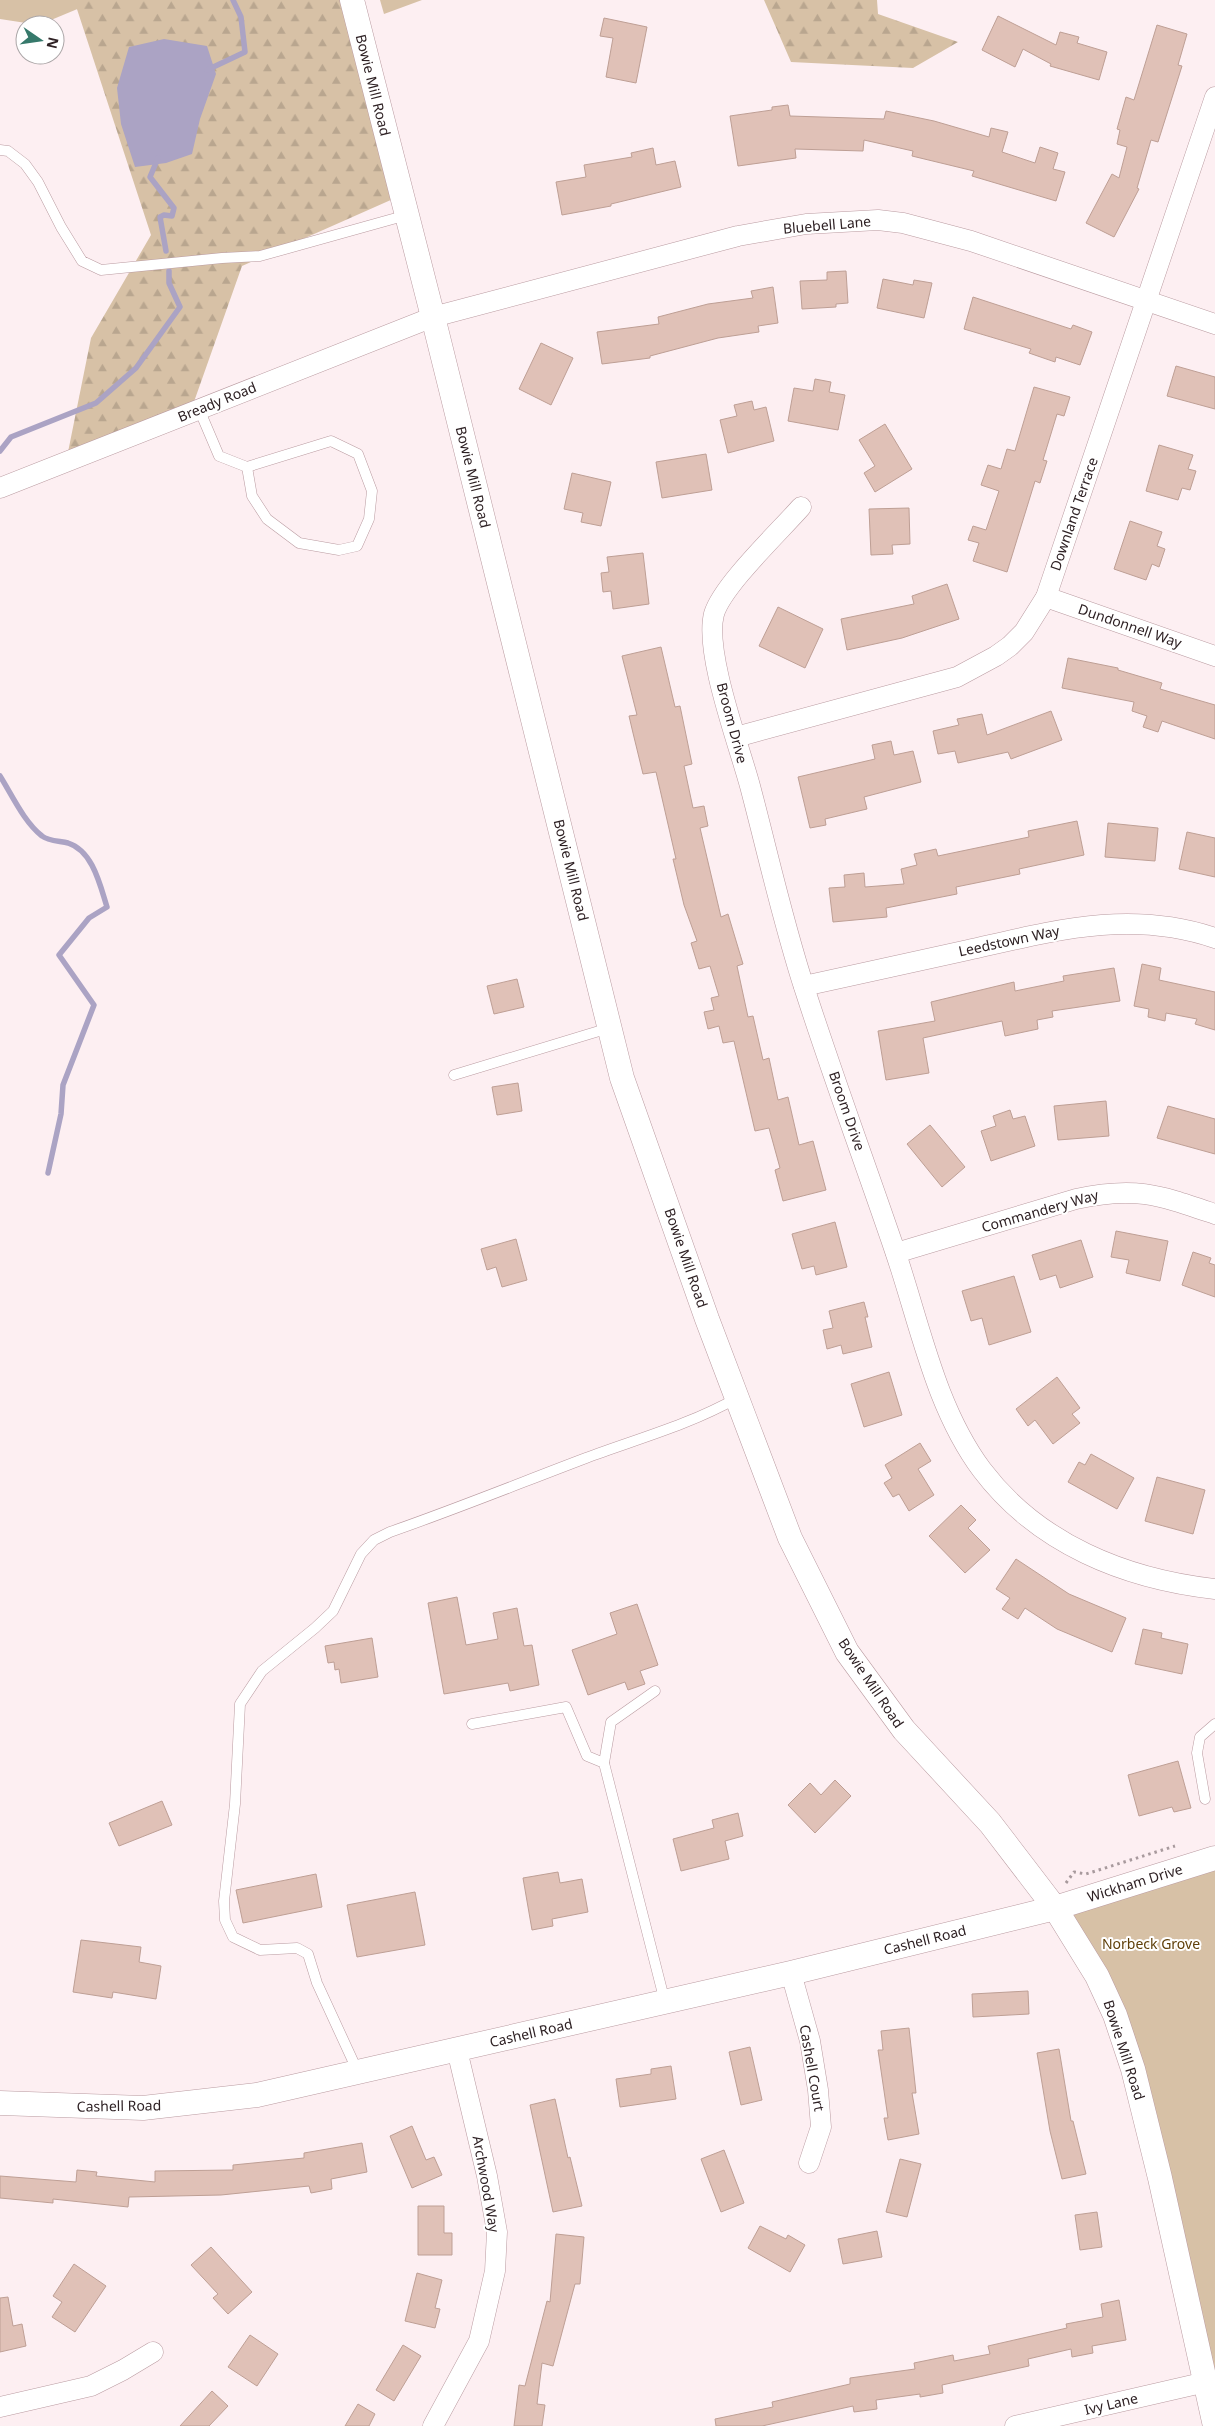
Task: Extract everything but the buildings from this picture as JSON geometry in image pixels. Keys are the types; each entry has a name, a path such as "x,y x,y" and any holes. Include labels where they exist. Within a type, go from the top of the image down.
{"street":[{"name":"Bowie Mill Road","path":"352,0 433,317 622,1078 737,1398 790,1538 847,1652 904,1730 990,1823 1055,1908 1097,1976 1115,2015 1133,2069 1160,2178 1215,2426"},
{"name":"Downland Terrace","path":"736,737 957,677 996,656 1010,646 1024,632 1046,597 1148,300 1215,97"},
{"name":"Bluebell Lane","path":"433,317 738,236 806,224 878,220 903,223 971,241 1215,324"},
{"name":"Bready Road","path":"0,488 433,317"},
{"name":"Broom Drive","path":"801,507 731,585 714,612 713,648 725,700 804,986 896,1253 936,1378 957,1430 982,1470 1020,1511 1059,1540 1097,1561 1136,1575 1180,1586 1215,1590"},
{"name":"Dundonnell Way","path":"1046,597 1215,656"},
{"name":"Leedstown Way","path":"804,986 1050,931 1112,922 1154,924 1215,938"},
{"name":"Commandery Way","path":"896,1253 1066,1202 1106,1192 1132,1192 1162,1196 1215,1214"},
{"name":"Wickham Drive","path":"1055,1908 1215,1858"},
{"name":"Cashell Road","path":"0,2103 143,2108 257,2095 791,1973 1055,1908"},
{"name":"Cashell Court","path":"791,1973 810,2041 818,2090 821,2127 809,2163"},
{"name":"Archwood Way","path":"433,2426 479,2341 495,2271 497,2232 487,2176 457,2050"},
{"path":"0,2407 91,2386 153,2352"},
{"name":"Ivy Lane","path":"1016,2426 1206,2382"}],"lane":[{"path":"0,150 8,151 25,164 38,182 61,227 82,261 101,270 260,256 407,215"},
{"path":"199,409 219,456 247,467 331,441 358,454 372,491 369,519 357,546 339,550 299,543 267,519 252,496 247,467"},
{"path":"454,1075 610,1028"},
{"path":"358,2072 318,1983 308,1954 297,1948 260,1950 232,1937 225,1920 224,1901 235,1804 240,1704 262,1671 333,1611 361,1554 374,1540 390,1532 587,1458 659,1434 706,1415 737,1398"},
{"path":"655,1691 611,1722 604,1763 665,2002"},
{"path":"472,1724 566,1706 587,1756 604,1763"},
{"path":"1205,1799 1197,1753 1200,1737 1215,1724"}],"green space":[{"path":"0,0 99,0 63,15 15,15 15,21 0,19"},
{"path":"74,0 352,0 402,195 242,266 190,413 66,462 91,338 151,235"},
{"path":"380,0 422,0 384,14"},
{"path":"764,0 877,0 878,14 958,42 913,68 791,62"},
{"name":"Norbeck Grove","path":"1215,1858 1215,2426 1133,2069 1055,1908"}],"shaded area":[{"path":"164,39 207,46 216,74 200,119 192,154 166,163 135,167 121,124 117,88 129,47"}],"waterway":[{"path":"207,70 245,52 241,17 233,0"},
{"path":"158,158 150,177 174,208 172,216 164,215 160,217 166,251"},
{"path":"0,451 11,437 96,403 136,368 180,307 169,283 169,271"},
{"path":"0,776 24,816 36,830 45,838 68,843 84,853 98,879 107,907 89,918 59,955 94,1005 63,1085 61,1114 48,1173"}]}
